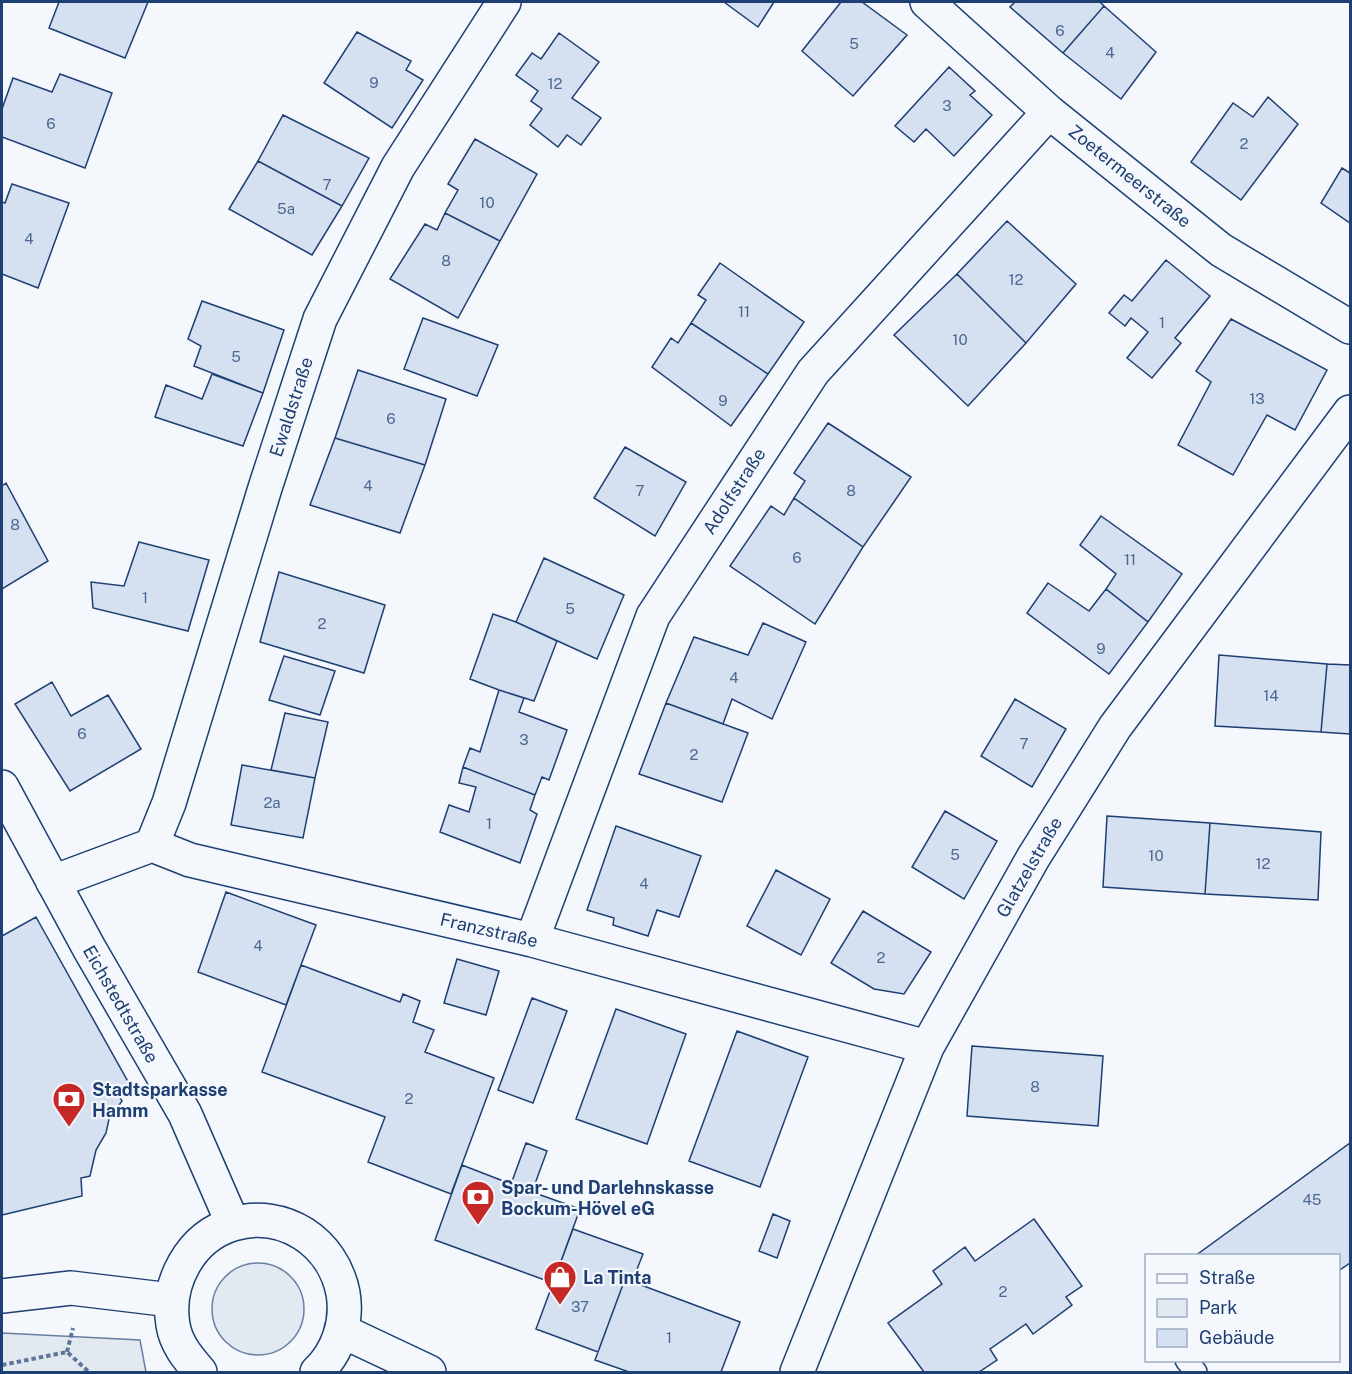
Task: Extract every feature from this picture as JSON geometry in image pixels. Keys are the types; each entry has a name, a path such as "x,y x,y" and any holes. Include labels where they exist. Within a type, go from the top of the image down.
{"street":[{"name":"Ewaldstraße","path":"152,845 169,803 265,489 320,319 398,167 504,2"},
{"name":"Zoetermeerstraße","path":"927,2 1049,112 1221,250 1350,327"},
{"name":"Adolfstraße","path":"532,939 653,616 813,372 1049,112"},
{"name":"Glatzelstraße","path":"797,1372 927,1047 1033,858 1114,727 1350,412"},
{"name":"Eichstedtstraße","path":"2,787 89,948 185,1114 233,1224"},
{"path":"53,882 152,845"},
{"name":"Franzstraße","path":"152,845 190,860 532,939 927,1047"},
{"path":"200,1372 183,1352 173,1327 171,1299 178,1275 191,1252 210,1235 233,1224 260,1221 285,1225 309,1237 328,1255 340,1279 345,1305 342,1331 333,1353 317,1372"},
{"path":"2,1296 71,1288 171,1299"},
{"path":"342,1331 429,1372"}],"path":[{"path":"2,1365 67,1352 89,1372"}],"green space":[{"path":"258,1263 276,1266 291,1276 301,1291 304,1309 301,1327 291,1342 276,1352 258,1355 240,1352 225,1342 215,1327 212,1309 215,1291 225,1276 240,1266"},
{"path":"2,1333 140,1340 146,1372 2,1372"}],"building":[{"path":"59,2 148,2 125,58 49,28"},
{"path":"724,2 774,2 758,27"},
{"path":"841,2 862,2 907,35 853,96 802,51"},
{"path":"1015,2 1100,2 1104,6 1063,53 1010,7"},
{"path":"1104,6 1156,52 1121,99 1063,53"},
{"path":"357,32 411,61 406,70 423,80 392,128 324,83"},
{"path":"559,33 599,62 572,98 601,118 581,145 567,135 558,147 530,125 542,109 531,101 538,91 516,75 532,53 541,59"},
{"path":"949,67 975,91 970,95 992,115 954,156 926,129 914,142 895,126"},
{"path":"60,74 112,93 85,168 2,137 2,109 13,78 52,92"},
{"path":"1268,97 1298,124 1241,200 1191,162 1233,103 1253,117"},
{"path":"283,115 369,158 342,206 258,161"},
{"path":"475,139 537,174 500,241 445,213 458,190 448,184"},
{"path":"258,161 342,206 312,255 229,209"},
{"path":"1342,168 1350,173 1350,223 1321,203"},
{"path":"12,184 69,203 38,288 2,274 2,202 5,203"},
{"path":"445,213 500,241 458,318 390,279 425,224 437,230"},
{"path":"1007,221 1076,284 1026,343 957,274"},
{"path":"1166,260 1210,296 1175,338 1181,343 1152,378 1127,358 1148,332 1131,318 1125,326 1109,313 1124,295 1132,301"},
{"path":"720,263 804,322 768,374 691,323 706,300 698,295"},
{"path":"957,274 1026,343 968,406 894,335"},
{"path":"202,301 284,330 263,393 194,366 201,346 188,339"},
{"path":"423,318 498,345 477,396 404,369"},
{"path":"1231,319 1327,370 1295,430 1267,415 1233,475 1178,445 1211,382 1196,371"},
{"path":"691,323 768,374 731,426 652,367 671,338 678,343"},
{"path":"358,370 446,399 425,465 335,438"},
{"path":"212,374 263,393 243,446 155,417 166,385 202,399"},
{"path":"828,423 911,477 863,547 794,498 805,481 794,473"},
{"path":"335,438 425,465 400,533 310,505"},
{"path":"625,447 686,482 655,536 594,498"},
{"path":"6,483 48,561 2,589 2,486"},
{"path":"794,498 863,547 815,624 730,566 771,506 784,515"},
{"path":"1101,516 1182,574 1148,622 1106,589 1116,574 1080,545"},
{"path":"139,542 209,560 188,631 93,608 91,582 124,586"},
{"path":"544,558 624,595 597,659 516,622"},
{"path":"279,572 385,605 364,673 260,642"},
{"path":"1048,583 1089,611 1106,589 1148,622 1109,674 1027,613"},
{"path":"493,614 557,641 534,701 470,679"},
{"path":"763,623 806,642 772,719 732,699 723,724 666,703 694,637 748,655"},
{"path":"1219,655 1327,664 1321,732 1215,726"},
{"path":"284,656 335,671 320,715 269,700"},
{"path":"1327,664 1350,665 1350,734 1321,732"},
{"path":"52,682 71,716 108,695 141,749 70,791 15,704"},
{"path":"499,690 524,698 519,712 567,730 549,780 542,777 535,795 463,767 470,748 480,752"},
{"path":"1015,699 1066,729 1032,787 981,756"},
{"path":"666,703 748,733 722,802 639,774"},
{"path":"285,713 328,722 315,778 271,770"},
{"path":"242,765 315,778 303,838 231,825"},
{"path":"463,767 535,795 530,810 537,814 520,863 440,832 449,805 469,812 476,787 459,783"},
{"path":"945,811 997,841 964,899 912,867"},
{"path":"1107,816 1210,823 1205,894 1103,887"},
{"path":"1210,823 1321,832 1318,900 1205,894"},
{"path":"616,826 701,856 679,917 657,910 648,936 613,925 614,918 587,910"},
{"path":"776,870 830,899 801,955 747,926"},
{"path":"226,892 316,925 286,1005 198,972"},
{"path":"863,911 931,952 904,994 874,989 831,963"},
{"path":"36,917 131,1087 118,1094 122,1101 109,1119 106,1133 96,1150 90,1176 81,1178 82,1196 2,1215 2,936"},
{"path":"457,959 499,971 486,1015 444,1003"},
{"path":"301,965 400,1002 403,994 420,1001 413,1022 434,1030 425,1052 494,1078 451,1194 368,1162 385,1117 262,1072"},
{"path":"532,998 567,1011 533,1103 498,1090"},
{"path":"616,1009 686,1034 647,1144 576,1119"},
{"path":"737,1031 808,1057 760,1187 689,1161"},
{"path":"972,1046 1103,1056 1098,1126 967,1116"},
{"path":"526,1143 547,1151 532,1192 580,1209 553,1283 435,1240 462,1165 511,1184"},
{"path":"1350,1143 1350,1263 1340,1270 1340,1254 1198,1254"},
{"path":"773,1214 790,1221 777,1258 759,1251"},
{"path":"1034,1219 1082,1286 1066,1297 1072,1305 1033,1334 1026,1324 990,1349 997,1360 979,1372 924,1372 888,1323 942,1284 933,1271 965,1247 975,1261"},
{"path":"573,1229 643,1254 632,1282 625,1279 598,1352 536,1329"},
{"path":"625,1279 740,1322 721,1372 629,1372 595,1360"}],"place":[{"name":"Stadtsparkasse Hamm","path":"69,1128"},
{"name":"Spar- und Darlehnskasse Bockum-Hövel eG","path":"478,1226"},
{"name":"La Tinta","path":"560,1306"}]}
